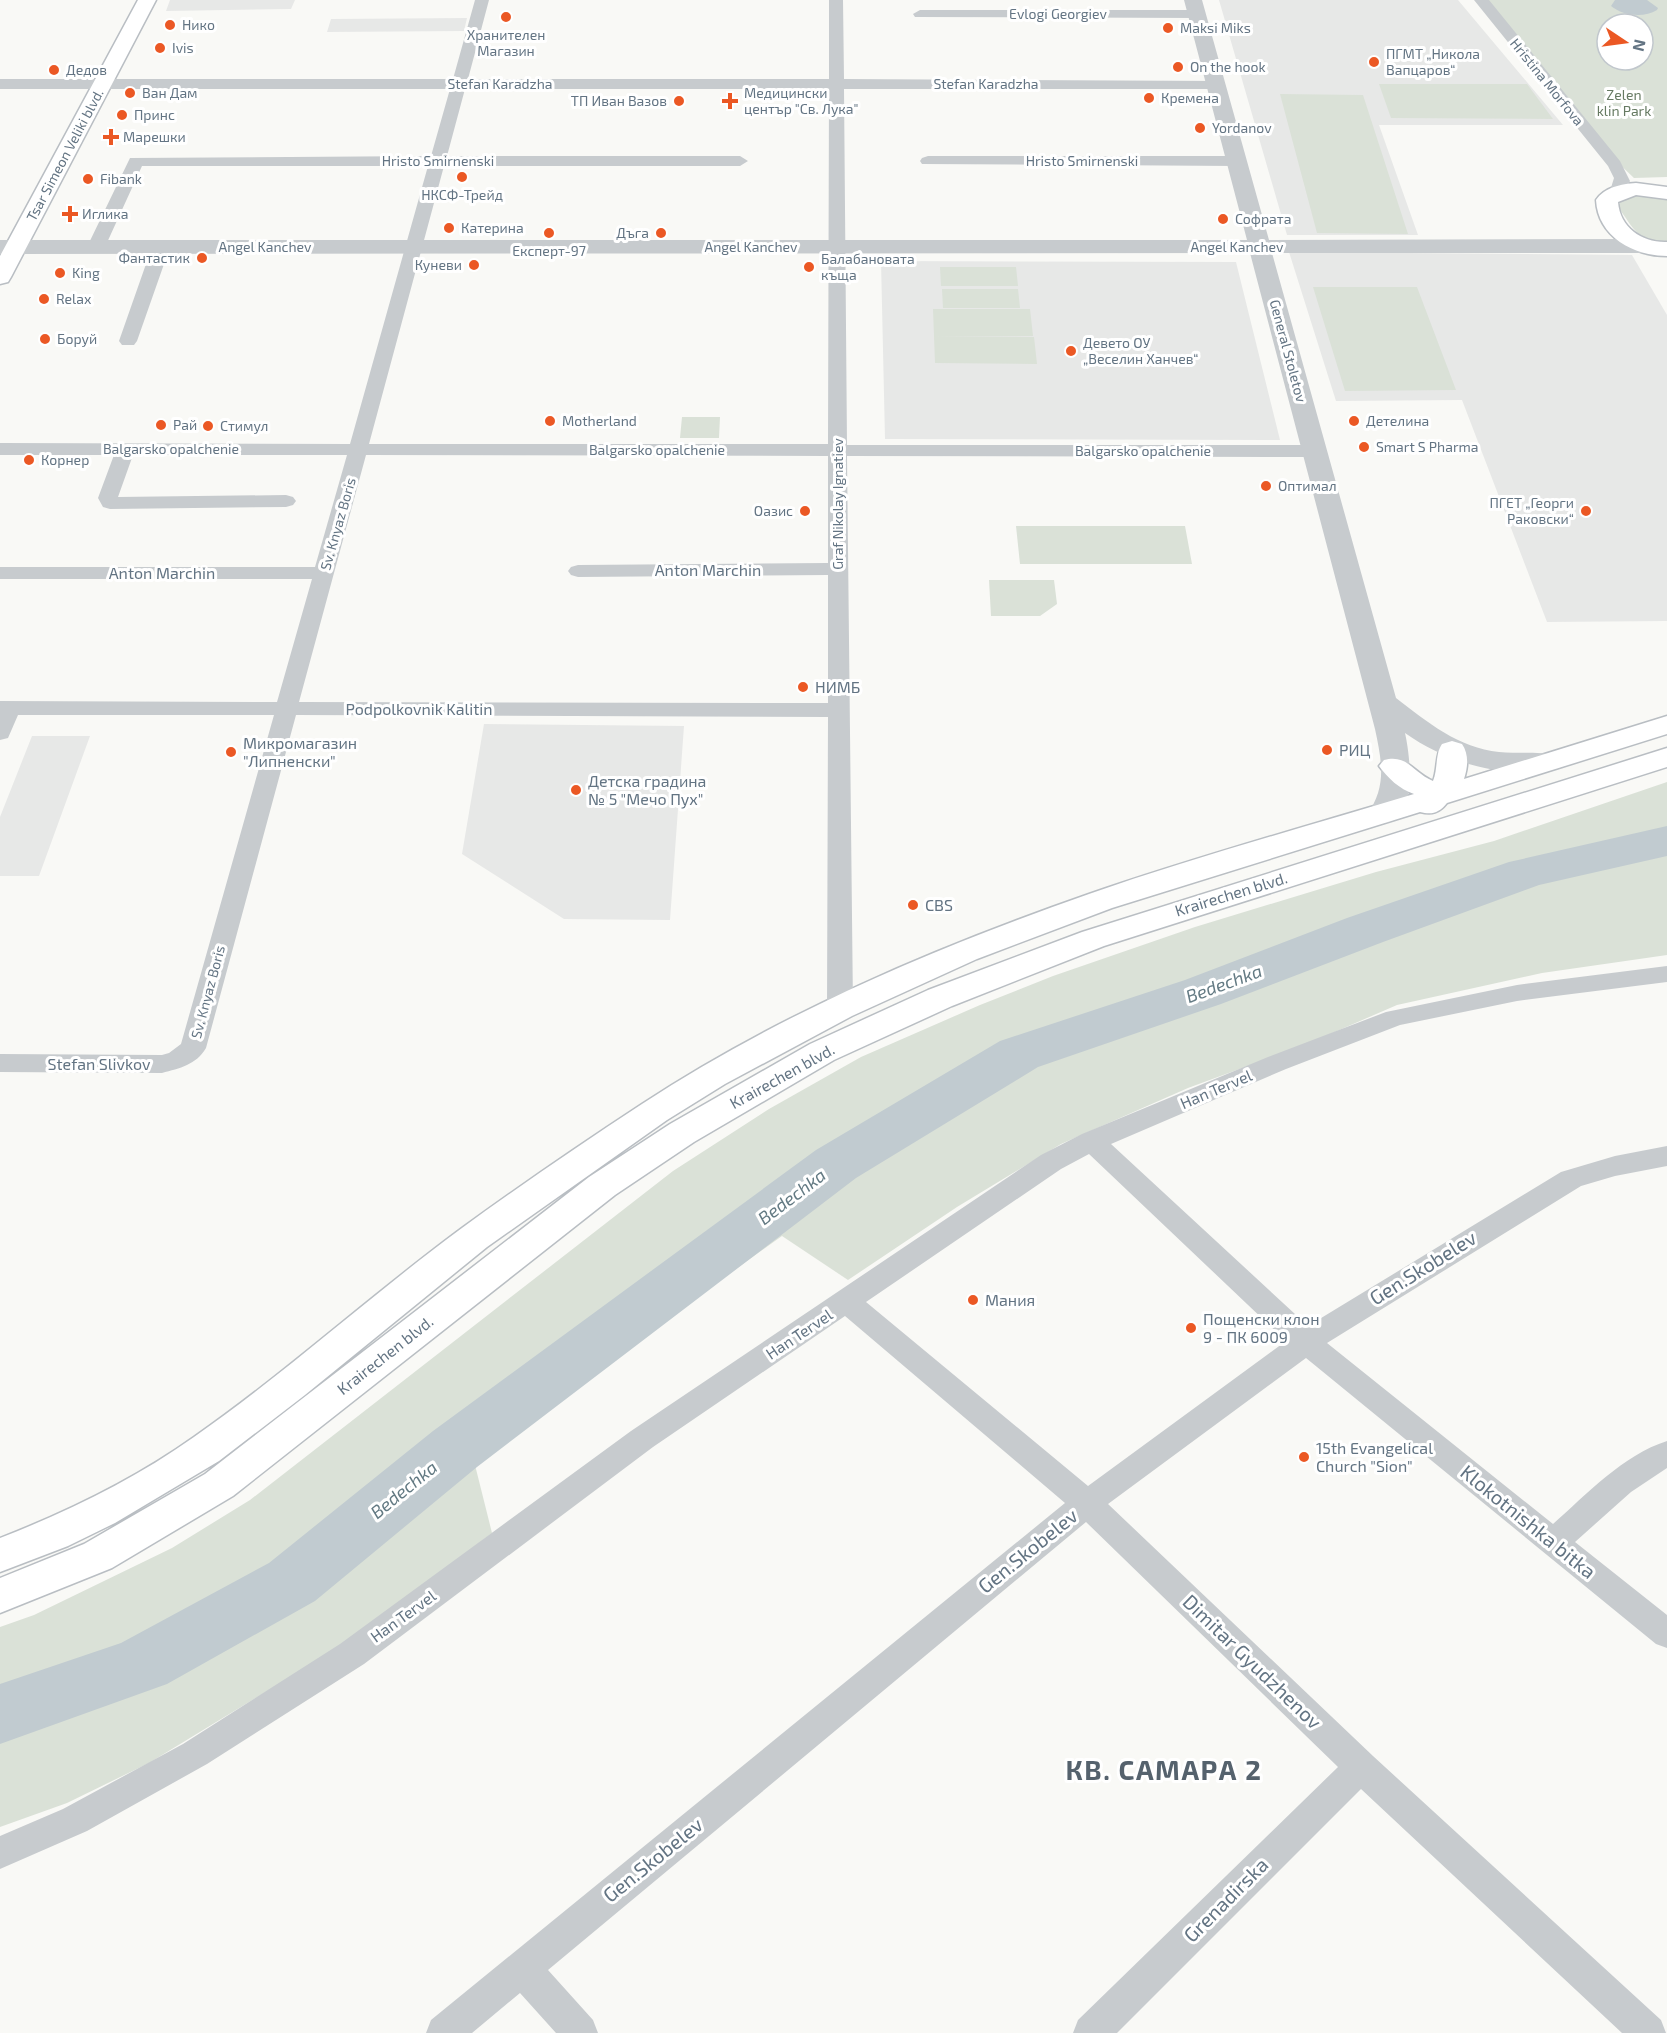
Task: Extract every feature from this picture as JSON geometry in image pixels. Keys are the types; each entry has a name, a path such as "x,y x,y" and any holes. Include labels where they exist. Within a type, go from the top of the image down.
{"main road":[{"name":"Tsar Simeon Veliki blvd.","path":"0,277 8,247 93,84 130,0"},
{"name":"Tsar Simeon Veliki blvd.","path":"50,143 93,84 147,0"},
{"path":"1664,192 1618,191 1607,200 1606,206 1618,226 1651,248 1667,266"},
{"path":"1387,829 1445,793 1667,725"},
{"path":"1445,793 1452,771 1452,750"},
{"name":"Krairechen blvd.","path":"0,1555 54,1534 91,1516 205,1450 291,1385 493,1224 655,1112 713,1076 840,1008 977,948 1101,902 1387,829 1574,786 1667,757"},
{"path":"1394,766 1413,785 1445,793 1574,786"},
{"name":"Krairechen blvd.","path":"0,1596 98,1556 219,1485 602,1186 682,1133 822,1053 940,998 1015,967 1387,829"}],"street":[{"name":"Sv. Knyaz Boris","path":"193,1048 482,0"},
{"name":"Graf Nikolay Ignatiev","path":"836,0 840,1008"},
{"name":"Hristina Morfova","path":"1480,0 1614,164 1623,177 1623,184 1618,191"},
{"name":"Evlogi Georgiev","path":"920,14 1195,7"},
{"name":"General Stoletov","path":"1195,7 1383,702 1394,766 1395,794 1390,805 1387,829"},
{"name":"Stefan Karadzha","path":"0,84 1216,84"},
{"name":"Hristo Smirnenski","path":"96,247 136,160 740,161"},
{"name":"Hristo Smirnenski","path":"928,162 1236,161"},
{"name":"Hristina Morfova","path":"1614,164 1664,192"},
{"name":"Angel Kanchev","path":"1574,247 1606,239 1618,226"},
{"name":"Angel Kanchev","path":"8,247 1651,248"},
{"path":"128,341 161,247"},
{"name":"Balgarsko opalchenie","path":"0,449 1315,451"},
{"path":"126,449 108,498 110,503 286,501"},
{"name":"Anton Marchin","path":"578,571 838,569"},
{"name":"Anton Marchin","path":"0,573 324,573"},
{"path":"1383,702 1430,738 1452,750 1478,759 1504,763 1549,762"},
{"path":"0,732 5,708"},
{"name":"Podpolkovnik Kalitin","path":"5,708 839,710"},
{"name":"Han Tervel","path":"0,1853 75,1820 195,1754 352,1654 642,1439 1051,1162 1092,1141 1277,1063 1395,1018 1517,993 1667,974"},
{"name":"Stefan Slivkov","path":"0,1063 162,1064 178,1060 193,1048"},
{"name":"Klokotnishka bitka","path":"1092,1141 1306,1342 1667,1634"},
{"name":"Gen.Skobelev","path":"444,2033 1087,1503 1306,1342 1417,1271 1571,1179 1615,1166 1667,1156"},
{"name":"Dimitar Gyudzhenov","path":"847,1302 1087,1503 1360,1767 1648,2033"},
{"path":"1552,1543 1620,1483 1667,1453"},
{"name":"Grenadirska","path":"1091,2033 1360,1767"},
{"path":"522,1968 580,2033"}],"shaded area":[{"path":"170,0 295,0 291,9 166,11"},
{"name":"ПГМТ „Никола Вапцаров“","path":"1219,0 1458,0 1563,125 1379,125 1418,235 1287,235"},
{"path":"1615,0 1647,0 1658,8 1654,12 1621,12 1611,6"},
{"path":"467,18 464,31 327,32 331,19"},
{"name":"ПГЕТ „Георги Раковски“","path":"1289,252 1632,255 1667,315 1667,621 1547,622 1462,400 1336,401"},
{"name":"Девето ОУ „Веселин Ханчев“","path":"881,261 1236,262 1280,440 885,439"},
{"name":"Детска градина № 5 \"Мечо Пух\"","path":"484,724 684,726 670,920 564,919 462,854"},
{"path":"32,736 90,736 39,876 0,876 0,817"}],"green space":[{"name":"Zelen klin Park","path":"1479,0 1667,0 1667,177 1634,178 1612,157"},
{"path":"1379,84 1527,84 1553,119 1391,118"},
{"path":"1280,94 1363,95 1408,234 1317,233"},
{"path":"1640,194 1667,197 1667,243 1642,236 1633,228 1618,207 1621,200"},
{"path":"940,267 1016,267 1018,286 941,286"},
{"path":"1313,287 1417,287 1456,390 1345,391"},
{"path":"942,289 1018,289 1020,308 943,308"},
{"path":"933,309 1030,309 1033,336 934,336"},
{"path":"934,336 1034,337 1037,364 935,363"},
{"path":"682,417 720,417 719,438 680,438"},
{"path":"1016,526 1185,526 1192,564 1020,564"},
{"path":"989,580 1054,580 1057,604 1040,616 991,616"},
{"path":"1667,782 1667,955 1542,973 1397,1005 1307,1044 1188,1088 1061,1144 957,1207 848,1280 782,1236 473,1457 492,1533 356,1637 149,1763 67,1803 0,1827 0,1627 34,1615 172,1548 250,1500 673,1171 769,1109 861,1057 1053,976 1195,927 1376,872 1494,841"}],"waterway":[{"name":"Bedechka","path":"0,1714 143,1664 292,1582 455,1449 836,1164 1019,1054 1203,992 1365,930 1526,873 1667,841"}],"place":[{"name":"Хранителен Магазин","path":"506,17"},
{"name":"Нико","path":"170,25"},
{"name":"Maksi Miks","path":"1168,28"},
{"name":"Ivis","path":"160,48"},
{"name":"ПГМТ „Никола Вапцаров“","path":"1374,62"},
{"name":"On the hook","path":"1178,67"},
{"name":"Дедов","path":"54,70"},
{"name":"Ван Дам","path":"130,93"},
{"name":"Кремена","path":"1149,98"},
{"name":"ТП Иван Вазов","path":"679,101"},
{"name":"Медицински център \"Св. Лука\"","path":"730,101"},
{"name":"Принс","path":"122,115"},
{"name":"Yordanov","path":"1200,128"},
{"name":"Марешки","path":"111,137"},
{"name":"НКСФ-Трейд","path":"462,177"},
{"name":"Fibank","path":"88,179"},
{"name":"Иглика","path":"70,214"},
{"name":"Софрата","path":"1223,219"},
{"name":"Катерина","path":"449,228"},
{"name":"Експерт-97","path":"549,233"},
{"name":"Дъга","path":"661,233"},
{"name":"Фантастик","path":"202,258"},
{"name":"Куневи","path":"474,265"},
{"name":"Балабановата къща","path":"809,267"},
{"name":"King","path":"60,273"},
{"name":"Relax","path":"44,299"},
{"name":"Боруй","path":"45,339"},
{"name":"Девето ОУ „Веселин Ханчев“","path":"1071,351"},
{"name":"Motherland","path":"550,421"},
{"name":"Детелина","path":"1354,421"},
{"name":"Рай","path":"161,425"},
{"name":"Стимул","path":"208,426"},
{"name":"Smart S Pharma","path":"1364,447"},
{"name":"Корнер","path":"29,460"},
{"name":"Оптимал","path":"1266,486"},
{"name":"Оазис","path":"805,511"},
{"name":"ПГЕТ „Георги Раковски“","path":"1586,511"},
{"name":"НИМБ","path":"803,687"},
{"name":"РИЦ","path":"1327,750"},
{"name":"Микромагазин \"Липненски\"","path":"231,752"},
{"name":"Детска градина № 5 \"Мечо Пух\"","path":"576,790"},
{"name":"CBS","path":"913,905"},
{"name":"Мания","path":"973,1300"},
{"name":"Пощенски клон 9 - ПК 6009","path":"1191,1328"},
{"name":"15th Evangelical Church \"Sion\"","path":"1304,1457"}],"district":[{"name":"КВ. САМАРА 2","path":"1164,1771"}]}
